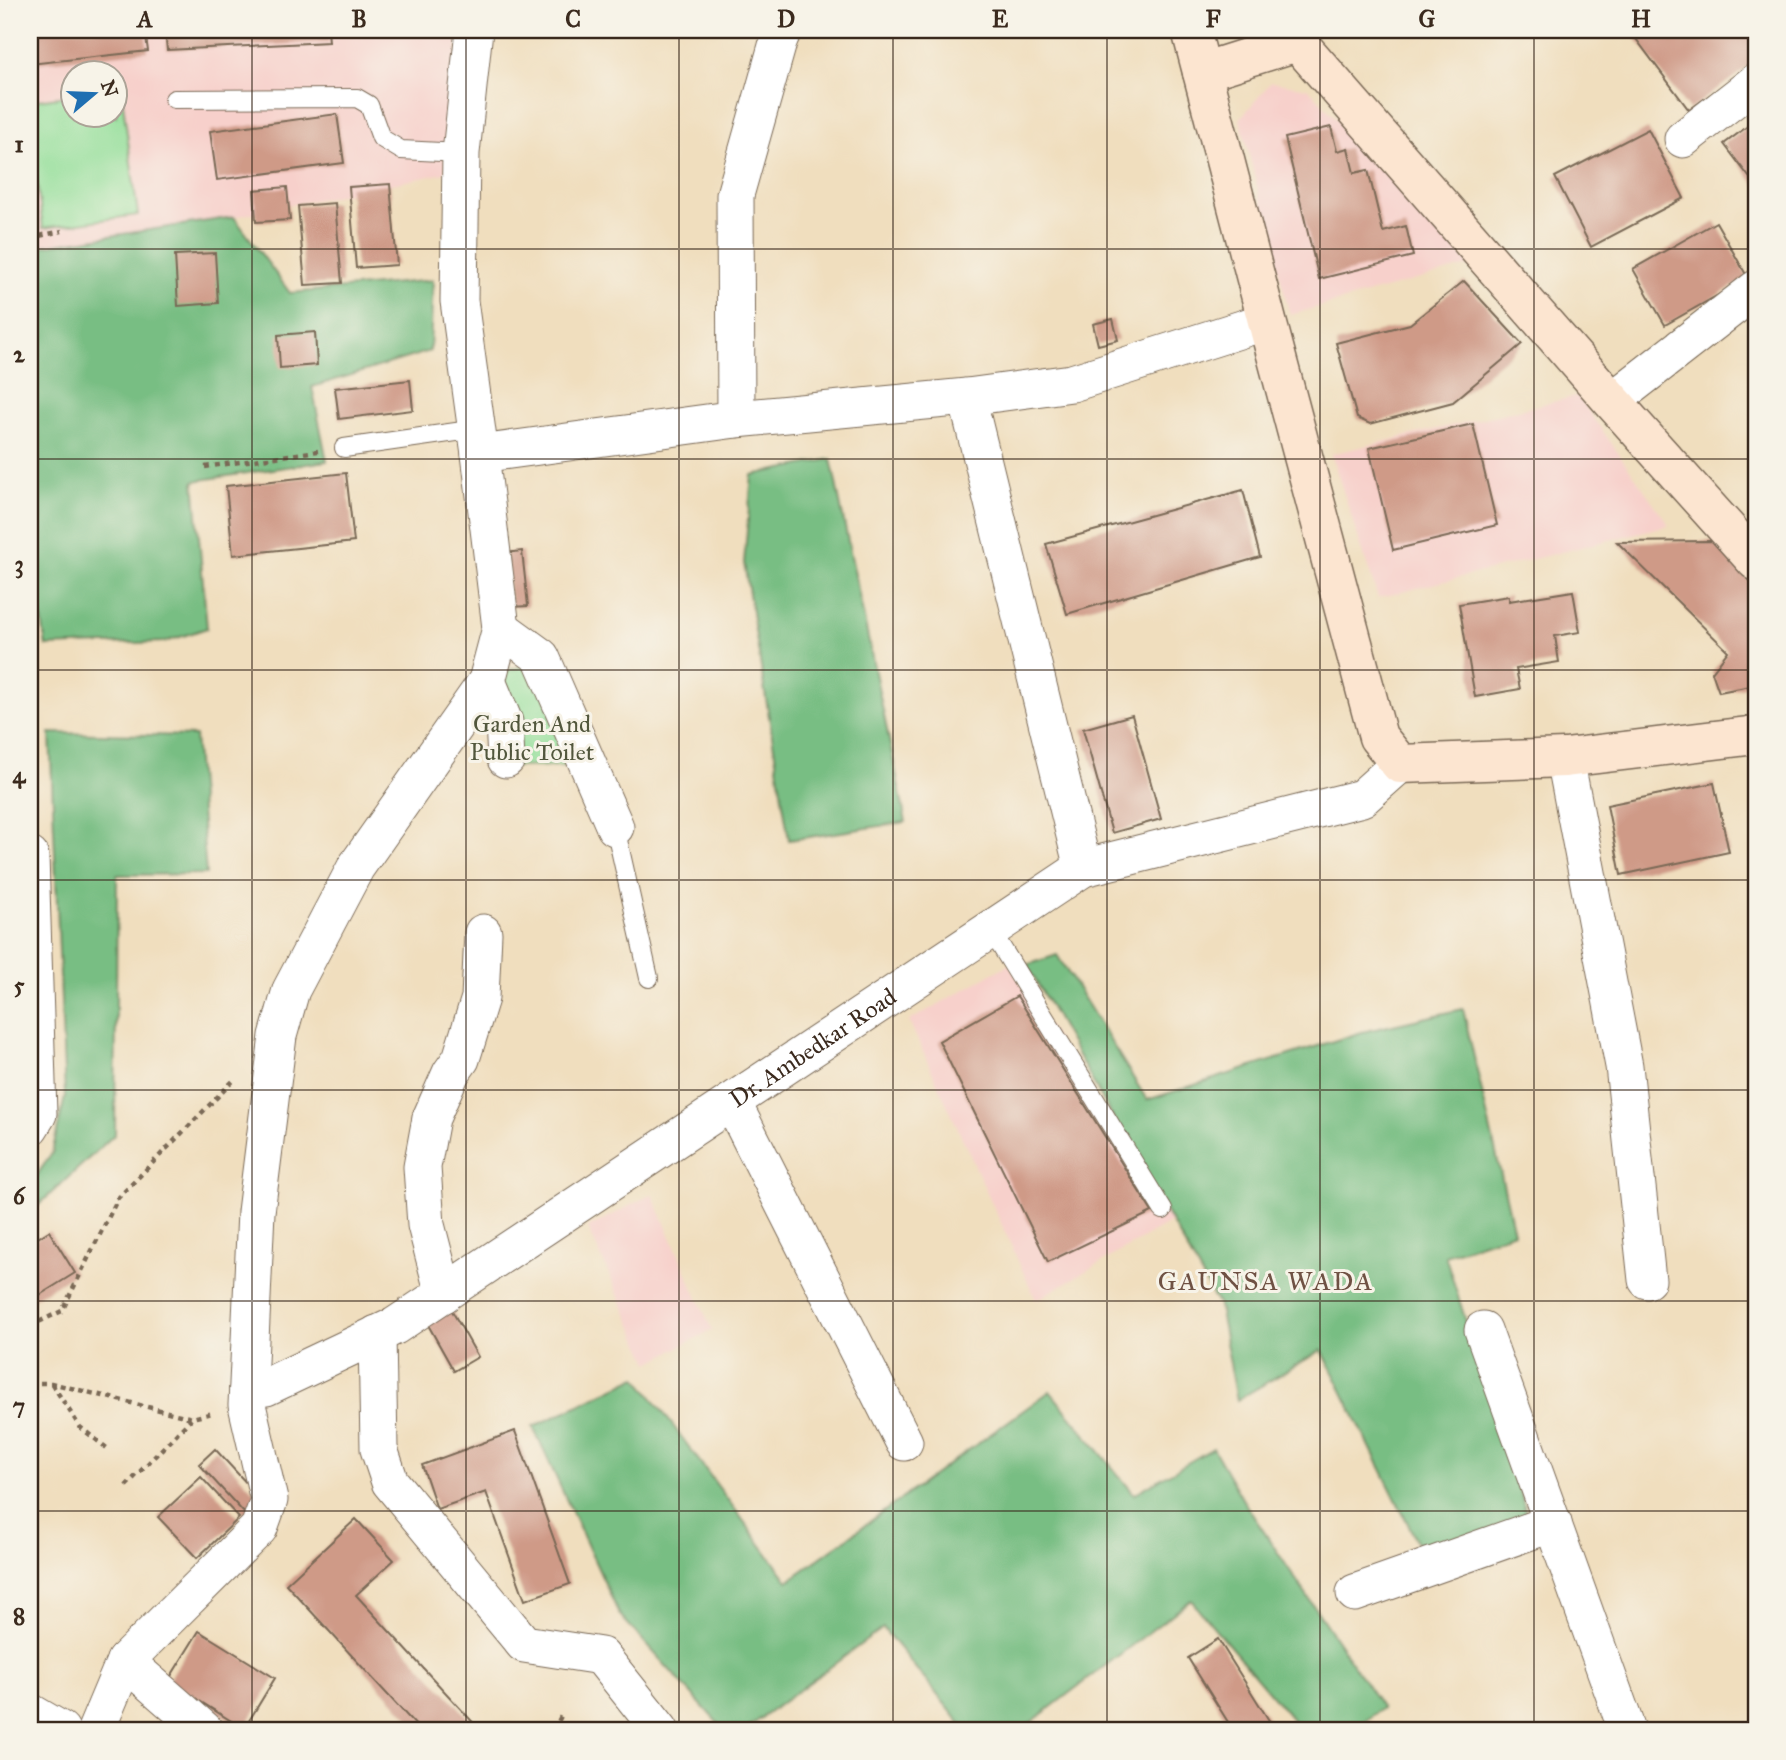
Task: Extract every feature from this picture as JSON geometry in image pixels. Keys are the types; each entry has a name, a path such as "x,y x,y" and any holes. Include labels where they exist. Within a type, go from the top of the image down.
{"main road":[{"path":"1191,30 1378,737 1400,764 1565,758 1756,734"},
{"path":"1202,72 1292,36 1756,561"}],"street":[{"path":"96,1730 125,1661 259,1528 269,1500 248,1397 256,1212 278,1036 291,990 356,867 487,681 501,628 459,301 461,153 474,30"},
{"path":"736,419 735,195 783,30"},
{"path":"1684,139 1756,82"},
{"path":"1612,401 1756,289"},
{"path":"479,442 967,397 1072,383 1267,321"},
{"path":"967,397 1083,868"},
{"path":"501,628 541,657 615,827"},
{"path":"487,681 504,722 506,759"},
{"path":"1565,758 1624,1066 1647,1280"},
{"name":"Dr. Ambedkar Road","path":"248,1397 395,1326 1083,868 1362,798 1400,764"},
{"path":"30,856 38,1114 30,1127"},
{"path":"444,1294 426,1225 422,1167 431,1118 451,1073 461,1059 480,998 483,933"},
{"path":"732,1102 904,1442"},
{"path":"1483,1330 1627,1730"},
{"path":"377,1334 379,1449 390,1482 524,1644 601,1656 660,1730"},
{"path":"1355,1593 1553,1523"},
{"path":"125,1661 204,1730"},
{"path":"30,1712 61,1730"}],"lane":[{"path":"174,99 357,98 369,104 381,138 401,150 461,153"},
{"path":"344,448 479,442"},
{"path":"615,827 649,978"},
{"path":"991,930 1163,1210"}],"path":[{"path":"30,238 62,231"},
{"path":"205,467 344,448"},
{"path":"30,1326 62,1311 118,1198 278,1036"},
{"path":"30,1383 51,1383 192,1418"},
{"path":"51,1383 80,1427 108,1449"},
{"path":"126,1486 192,1418 248,1397"},
{"path":"554,1730 561,1716"}],"shaded area":[{"path":"30,30 459,30 445,173 234,217 30,248"},
{"path":"1271,82 1308,88 1471,265 1290,315 1240,119"},
{"path":"1578,396 1669,525 1378,598 1331,454"},
{"path":"1009,964 1171,1222 1036,1300 909,1021"},
{"path":"652,1194 712,1330 649,1363 588,1228"}],"green space":[{"path":"60,97 60,130 127,130 138,215 43,228 30,130 30,101"},
{"path":"234,217 290,293 433,280 430,351 312,387 327,461 194,481 207,628 165,642 46,646 30,541 30,248"},
{"path":"831,459 906,822 789,840 744,563 752,475"},
{"name":"Garden And Public Toilet","path":"537,663 566,766 511,767 501,672"},
{"path":"50,733 195,736 206,874 117,875 115,1134 30,1213 30,1185 52,1153 65,1097"},
{"path":"1057,955 1147,1100 1362,1032 1463,1009 1514,1232 1445,1255 1530,1524 1425,1558 1322,1350 1237,1400 1219,1306 1027,965"},
{"path":"637,1377 788,1581 1050,1391 1134,1494 1213,1448 1244,1502 1382,1708 1353,1730 1301,1730 1191,1600 1021,1730 966,1730 883,1628 745,1730 724,1730 619,1614 533,1427"}],"building":[{"path":"30,30 145,30 148,51 30,64"},
{"path":"165,30 328,30 329,42 167,50"},
{"path":"1756,30 1756,61 1689,110 1631,32"},
{"path":"337,114 344,163 217,180 210,131"},
{"path":"1756,120 1756,186 1724,144"},
{"path":"1331,127 1337,151 1348,148 1354,173 1368,170 1383,232 1406,226 1413,256 1319,279 1285,138"},
{"path":"1648,129 1684,198 1591,247 1555,177"},
{"path":"390,184 397,265 356,268 349,187"},
{"path":"287,187 290,220 256,222 254,190"},
{"path":"335,203 342,283 305,285 298,206"},
{"path":"1716,222 1748,278 1665,325 1633,269"},
{"path":"215,253 218,303 178,306 175,255"},
{"path":"1464,281 1522,344 1453,402 1370,424 1357,418 1336,343 1410,324"},
{"path":"1113,319 1118,340 1098,345 1093,324"},
{"path":"315,332 317,365 280,368 278,335"},
{"path":"410,380 413,410 339,419 335,388"},
{"path":"1473,424 1497,525 1393,550 1369,448"},
{"path":"346,473 354,542 233,555 226,486"},
{"path":"1243,490 1260,557 1067,614 1046,544"},
{"path":"1712,541 1756,587 1756,685 1719,692 1712,672 1728,651 1617,542"},
{"path":"522,551 528,606 511,607 505,553"},
{"path":"1573,591 1580,632 1555,636 1559,662 1516,669 1520,689 1475,697 1459,604 1509,596 1509,601"},
{"path":"1132,715 1161,819 1112,833 1083,729"},
{"path":"1714,783 1729,852 1621,875 1607,805"},
{"path":"1017,996 1152,1212 1048,1262 939,1041"},
{"path":"49,1231 75,1273 30,1301 30,1243"},
{"path":"451,1309 478,1357 454,1371 427,1323"},
{"path":"515,1431 570,1584 525,1600 486,1492 437,1509 422,1465"},
{"path":"215,1449 262,1500 246,1515 199,1464"},
{"path":"201,1477 239,1518 197,1558 158,1517"},
{"path":"356,1519 394,1560 356,1595 480,1730 420,1730 286,1584"},
{"path":"199,1631 275,1678 244,1729 168,1681"},
{"path":"1218,1639 1275,1730 1233,1730 1188,1658"}],"district":[{"name":"GAUNSA WADA","path":"1266,1281"}]}
